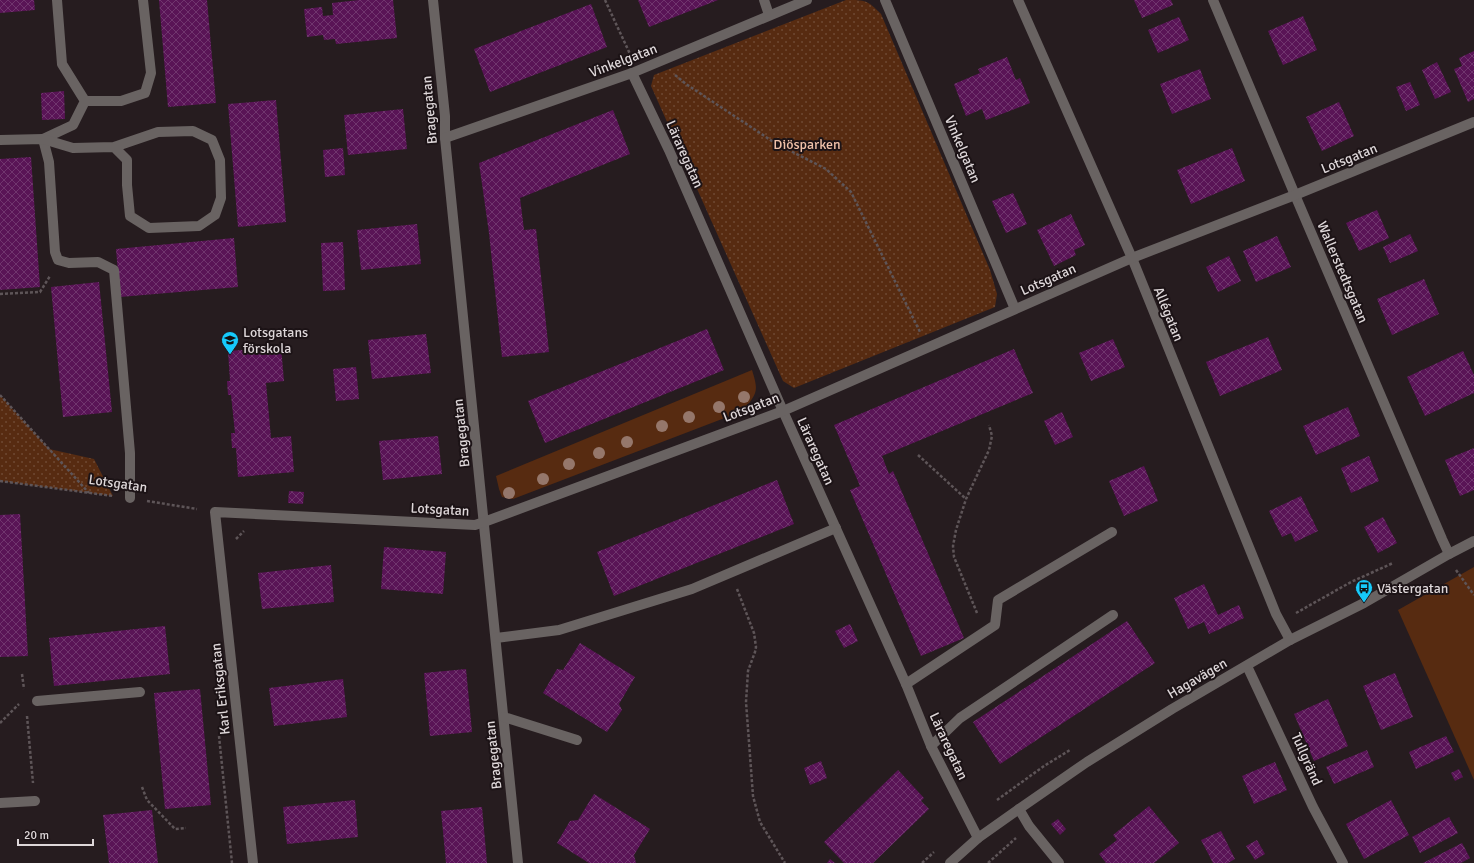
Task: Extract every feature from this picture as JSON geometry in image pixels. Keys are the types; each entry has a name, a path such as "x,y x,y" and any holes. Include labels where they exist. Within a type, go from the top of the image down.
{"street":[{"path":"57,0 62,64 85,101"},
{"path":"85,101 121,101 145,93 151,73 143,0"},
{"name":"Bragegatan","path":"433,0 445,116 445,138 518,863"},
{"path":"764,0 769,15"},
{"name":"Vinkelgatan","path":"445,138 632,73 807,0"},
{"name":"Vinkelgatan","path":"885,0 1015,309"},
{"name":"Allégatan","path":"1018,0 1132,258 1273,607 1290,640"},
{"name":"Wallerstedtsgatan","path":"1213,0 1442,539 1450,554"},
{"name":"Läraregatan","path":"632,73 669,150 783,410 906,684 931,746 978,838"},
{"path":"43,139 73,125 85,101"},
{"name":"Lotsgatan","path":"215,512 475,525 783,410 1132,258 1295,195 1474,122"},
{"path":"0,140 43,139 73,148 114,147 158,132 193,131 212,140 220,160 222,198 215,215 198,226 149,228 130,216 127,185 127,160 114,147"},
{"path":"43,139 50,162 55,252 58,260 69,263 98,262 114,270 130,453 130,498"},
{"name":"Karl Eriksgatan","path":"215,512 253,863"},
{"path":"496,638 559,630 692,589 836,528"},
{"path":"906,684 995,625 998,600 1112,532"},
{"name":"Hagavägen","path":"950,863 978,838 1019,809 1087,762 1172,709 1290,640 1364,603 1474,541"},
{"path":"931,746 960,718 1113,615"},
{"name":"Tullgränd","path":"1247,666 1313,807 1343,863"},
{"path":"37,701 140,692"},
{"path":"504,717 577,740"},
{"path":"0,803 35,801"},
{"path":"1019,809 1029,826 1059,863"}],"path":[{"path":"605,0 630,54"},
{"path":"659,62 686,84 775,143 826,169 851,192 927,346"},
{"path":"0,294 40,292 58,260"},
{"path":"0,395 89,493"},
{"path":"985,632 954,557 953,546 966,499 989,450 992,436 989,425"},
{"path":"918,455 966,499"},
{"name":"Lotsgatan","path":"0,481 130,498 215,512"},
{"path":"1450,573 1462,567"},
{"path":"1456,570 1474,594"},
{"path":"730,572 754,633 756,646 756,652 748,671 746,702 753,796 760,822 785,863"},
{"path":"22,674 24,690"},
{"path":"0,723 20,702"},
{"path":"27,712 35,801"},
{"path":"142,787 147,800 175,829 186,828"},
{"path":"988,863 1029,826"}],"green space":[{"name":"Diösparken","path":"846,0 858,0 869,3 881,14 990,270 997,294 995,307 794,388 783,381 651,86 654,75"},
{"path":"752,370 756,388 754,396 743,411 513,499 502,497 496,476"},
{"path":"0,395 49,449 94,459 113,496 0,481"},
{"path":"1474,567 1474,780 1398,610"}],"building":[{"path":"0,0 34,0 35,10 0,13"},
{"path":"159,0 207,0 216,103 168,107"},
{"path":"359,0 393,0 397,38 336,44 335,39 324,40 323,35 307,37 304,9 322,7 323,16 333,15 332,3"},
{"path":"638,0 718,0 649,27"},
{"path":"1134,0 1171,0 1173,5 1142,18"},
{"path":"591,4 607,47 490,92 474,49"},
{"path":"1303,16 1317,50 1283,65 1268,31"},
{"path":"1179,17 1189,40 1158,53 1148,30"},
{"path":"1474,51 1474,99 1468,102 1454,69 1462,66 1459,58"},
{"path":"1007,57 1016,80 1020,78 1030,103 986,120 982,109 966,116 954,84 980,73 978,69"},
{"path":"1437,62 1451,92 1435,99 1422,70"},
{"path":"1200,69 1211,99 1172,114 1160,84"},
{"path":"1410,82 1420,105 1406,111 1396,87"},
{"path":"64,91 65,119 42,120 41,93"},
{"path":"276,100 286,222 238,227 228,104"},
{"path":"1339,102 1354,136 1322,151 1306,117"},
{"path":"403,109 407,149 348,155 344,115"},
{"path":"613,110 630,154 520,198 524,230 536,229 549,352 502,357 489,233 479,163"},
{"path":"343,148 345,175 325,177 323,150"},
{"path":"1232,148 1245,181 1191,204 1177,170"},
{"path":"31,157 40,287 0,290 0,159"},
{"path":"1013,193 1027,224 1006,233 992,201"},
{"path":"1377,210 1389,238 1359,251 1346,223"},
{"path":"1071,214 1085,245 1074,250 1076,255 1054,266 1037,230"},
{"path":"417,224 421,264 361,270 357,230"},
{"path":"1410,234 1418,251 1390,263 1383,247"},
{"path":"1277,236 1291,267 1256,282 1243,251"},
{"path":"234,238 238,287 120,297 116,249"},
{"path":"343,242 345,290 323,291 321,243"},
{"path":"1229,256 1241,281 1218,292 1206,267"},
{"path":"1424,279 1439,314 1392,335 1377,299"},
{"path":"99,282 112,412 63,417 51,287"},
{"path":"707,329 724,370 545,443 528,401"},
{"path":"426,334 431,373 372,379 368,340"},
{"path":"1268,337 1282,370 1220,396 1206,362"},
{"path":"1113,339 1125,367 1091,381 1079,353"},
{"path":"281,347 284,381 266,383 271,438 291,436 294,472 238,477 236,448 232,448 231,433 235,433 231,395 228,395 227,381 230,381 228,351"},
{"path":"1014,349 1033,393 882,456 889,474 893,471 964,638 921,656 850,490 860,486 834,425"},
{"path":"1463,351 1474,375 1474,393 1425,416 1407,377"},
{"path":"356,367 359,399 336,401 333,369"},
{"path":"1348,407 1360,436 1316,455 1303,426"},
{"path":"1062,412 1073,437 1055,445 1044,421"},
{"path":"438,436 442,474 383,480 379,441"},
{"path":"1474,448 1474,490 1460,496 1445,460"},
{"path":"1369,456 1379,481 1351,493 1341,468"},
{"path":"1144,466 1158,501 1124,516 1109,481"},
{"path":"777,480 794,524 614,596 597,552"},
{"path":"289,491 304,492 303,504 288,503"},
{"path":"1301,496 1318,531 1295,542 1291,533 1282,537 1269,511"},
{"path":"20,514 28,656 0,657 0,515"},
{"path":"1383,517 1397,543 1378,553 1364,527"},
{"path":"384,547 446,552 443,594 381,589"},
{"path":"331,565 334,602 262,609 258,573"},
{"path":"1204,584 1218,615 1239,605 1244,618 1209,634 1204,622 1188,629 1174,598"},
{"path":"1127,621 1155,663 1000,764 973,722"},
{"path":"850,624 858,641 844,648 835,631"},
{"path":"165,626 170,674 54,686 49,638"},
{"path":"580,643 635,677 619,704 622,710 607,732 543,693 557,669 563,670"},
{"path":"466,669 472,732 430,736 424,673"},
{"path":"1395,673 1413,717 1381,730 1363,686"},
{"path":"343,679 347,717 274,726 269,688"},
{"path":"200,689 211,805 165,809 154,693"},
{"path":"1328,699 1348,746 1314,761 1294,714"},
{"path":"1446,736 1454,752 1416,769 1409,752"},
{"path":"1367,750 1374,767 1334,784 1326,767"},
{"path":"821,761 827,778 810,785 804,768"},
{"path":"1275,762 1287,790 1254,804 1242,776"},
{"path":"1459,769 1463,777 1455,781 1451,773"},
{"path":"898,770 924,798 921,801 929,809 873,863 844,863 824,842"},
{"path":"594,794 650,829 634,855 636,863 589,863 557,843 570,821 578,820"},
{"path":"355,800 358,837 287,844 283,807"},
{"path":"1391,800 1409,835 1364,859 1346,824"},
{"path":"1149,806 1179,843 1154,863 1106,863 1099,854 1117,840 1113,835"},
{"path":"482,807 487,863 446,863 441,811"},
{"path":"152,810 158,863 109,863 103,815"},
{"path":"1449,817 1458,833 1420,853 1412,837"},
{"path":"1058,819 1066,829 1060,835 1051,824"},
{"path":"1221,831 1235,859 1228,863 1213,863 1201,840"},
{"path":"1257,840 1265,854 1255,860 1246,846"},
{"path":"1462,843 1470,858 1461,863 1423,863"},
{"path":"830,859 835,863 827,863"}],"place":[{"name":"Lotsgatans förskola","path":"230,355"},
{"name":"Västergatan","path":"1364,603"}]}
